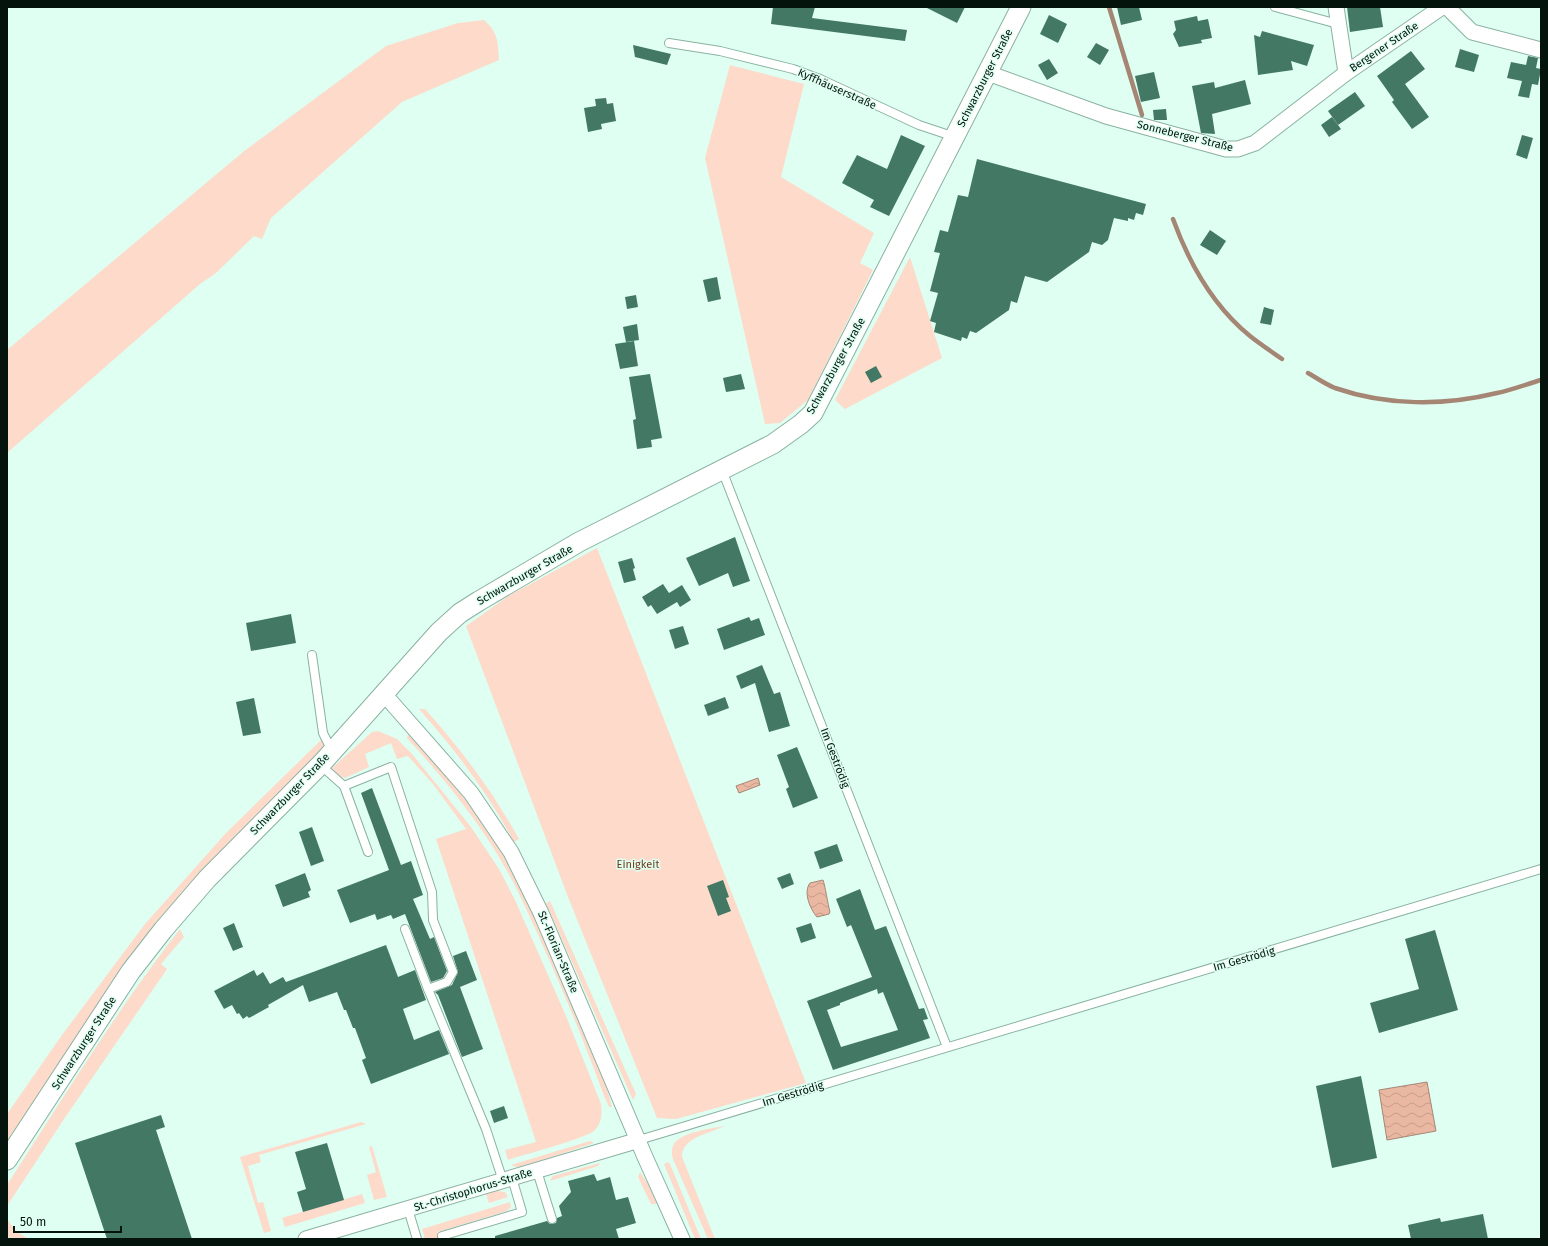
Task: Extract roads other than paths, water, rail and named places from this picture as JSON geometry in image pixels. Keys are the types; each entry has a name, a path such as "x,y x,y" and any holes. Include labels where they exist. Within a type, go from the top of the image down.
{"street":[{"name":"Schwarzburger Straße","path":"7,1160 131,970 163,930 207,879 327,757 427,645 460,613 579,542 773,444 802,424 812,413 1021,7"},
{"path":"1336,7 1346,73"},
{"name":"Bergener Straße","path":"1346,73 1442,7"},
{"path":"1447,7 1472,32 1541,50"},
{"name":"Sonneberger Straße","path":"988,73 1106,116 1226,149 1238,150 1255,143 1346,73"},
{"name":"St.-Florian-Straße","path":"384,694 471,794 511,852 541,913 682,1239"},
{"name":"St.-Christophorus-Straße","path":"306,1239 639,1140"}],"lane":[{"path":"1275,7 1338,24"},
{"name":"Kyffhäuserstraße","path":"669,43 720,51 793,69 820,79 919,125 955,137"},
{"name":"Im Geströdig","path":"722,469 947,1047"},
{"path":"312,655 322,733 327,757 326,770 344,786 368,852"},
{"path":"344,786 391,767 432,892 434,920 453,972 447,982 428,989"},
{"name":"Im Geströdig","path":"639,1140 1541,869"},
{"path":"405,929 428,989 507,1180 522,1212 442,1236"},
{"path":"537,1171 552,1219"},
{"path":"408,1209 417,1239"}],"water":[{"path":"758,778 760,785 739,793 736,786"},
{"path":"823,880 830,912 829,914 817,917 808,900 807,891 810,883"},
{"path":"1427,1082 1436,1131 1387,1140 1379,1090"}],"waterway":[{"path":"1109,7 1142,115"},
{"path":"1173,219 1187,252 1204,283 1214,297 1237,324 1254,339 1282,359"},
{"path":"1308,373 1335,388 1355,394 1395,401 1416,402 1436,402 1477,397 1541,380"}],"park label":[{"name":"Einigkeit","path":"638,864"}]}
